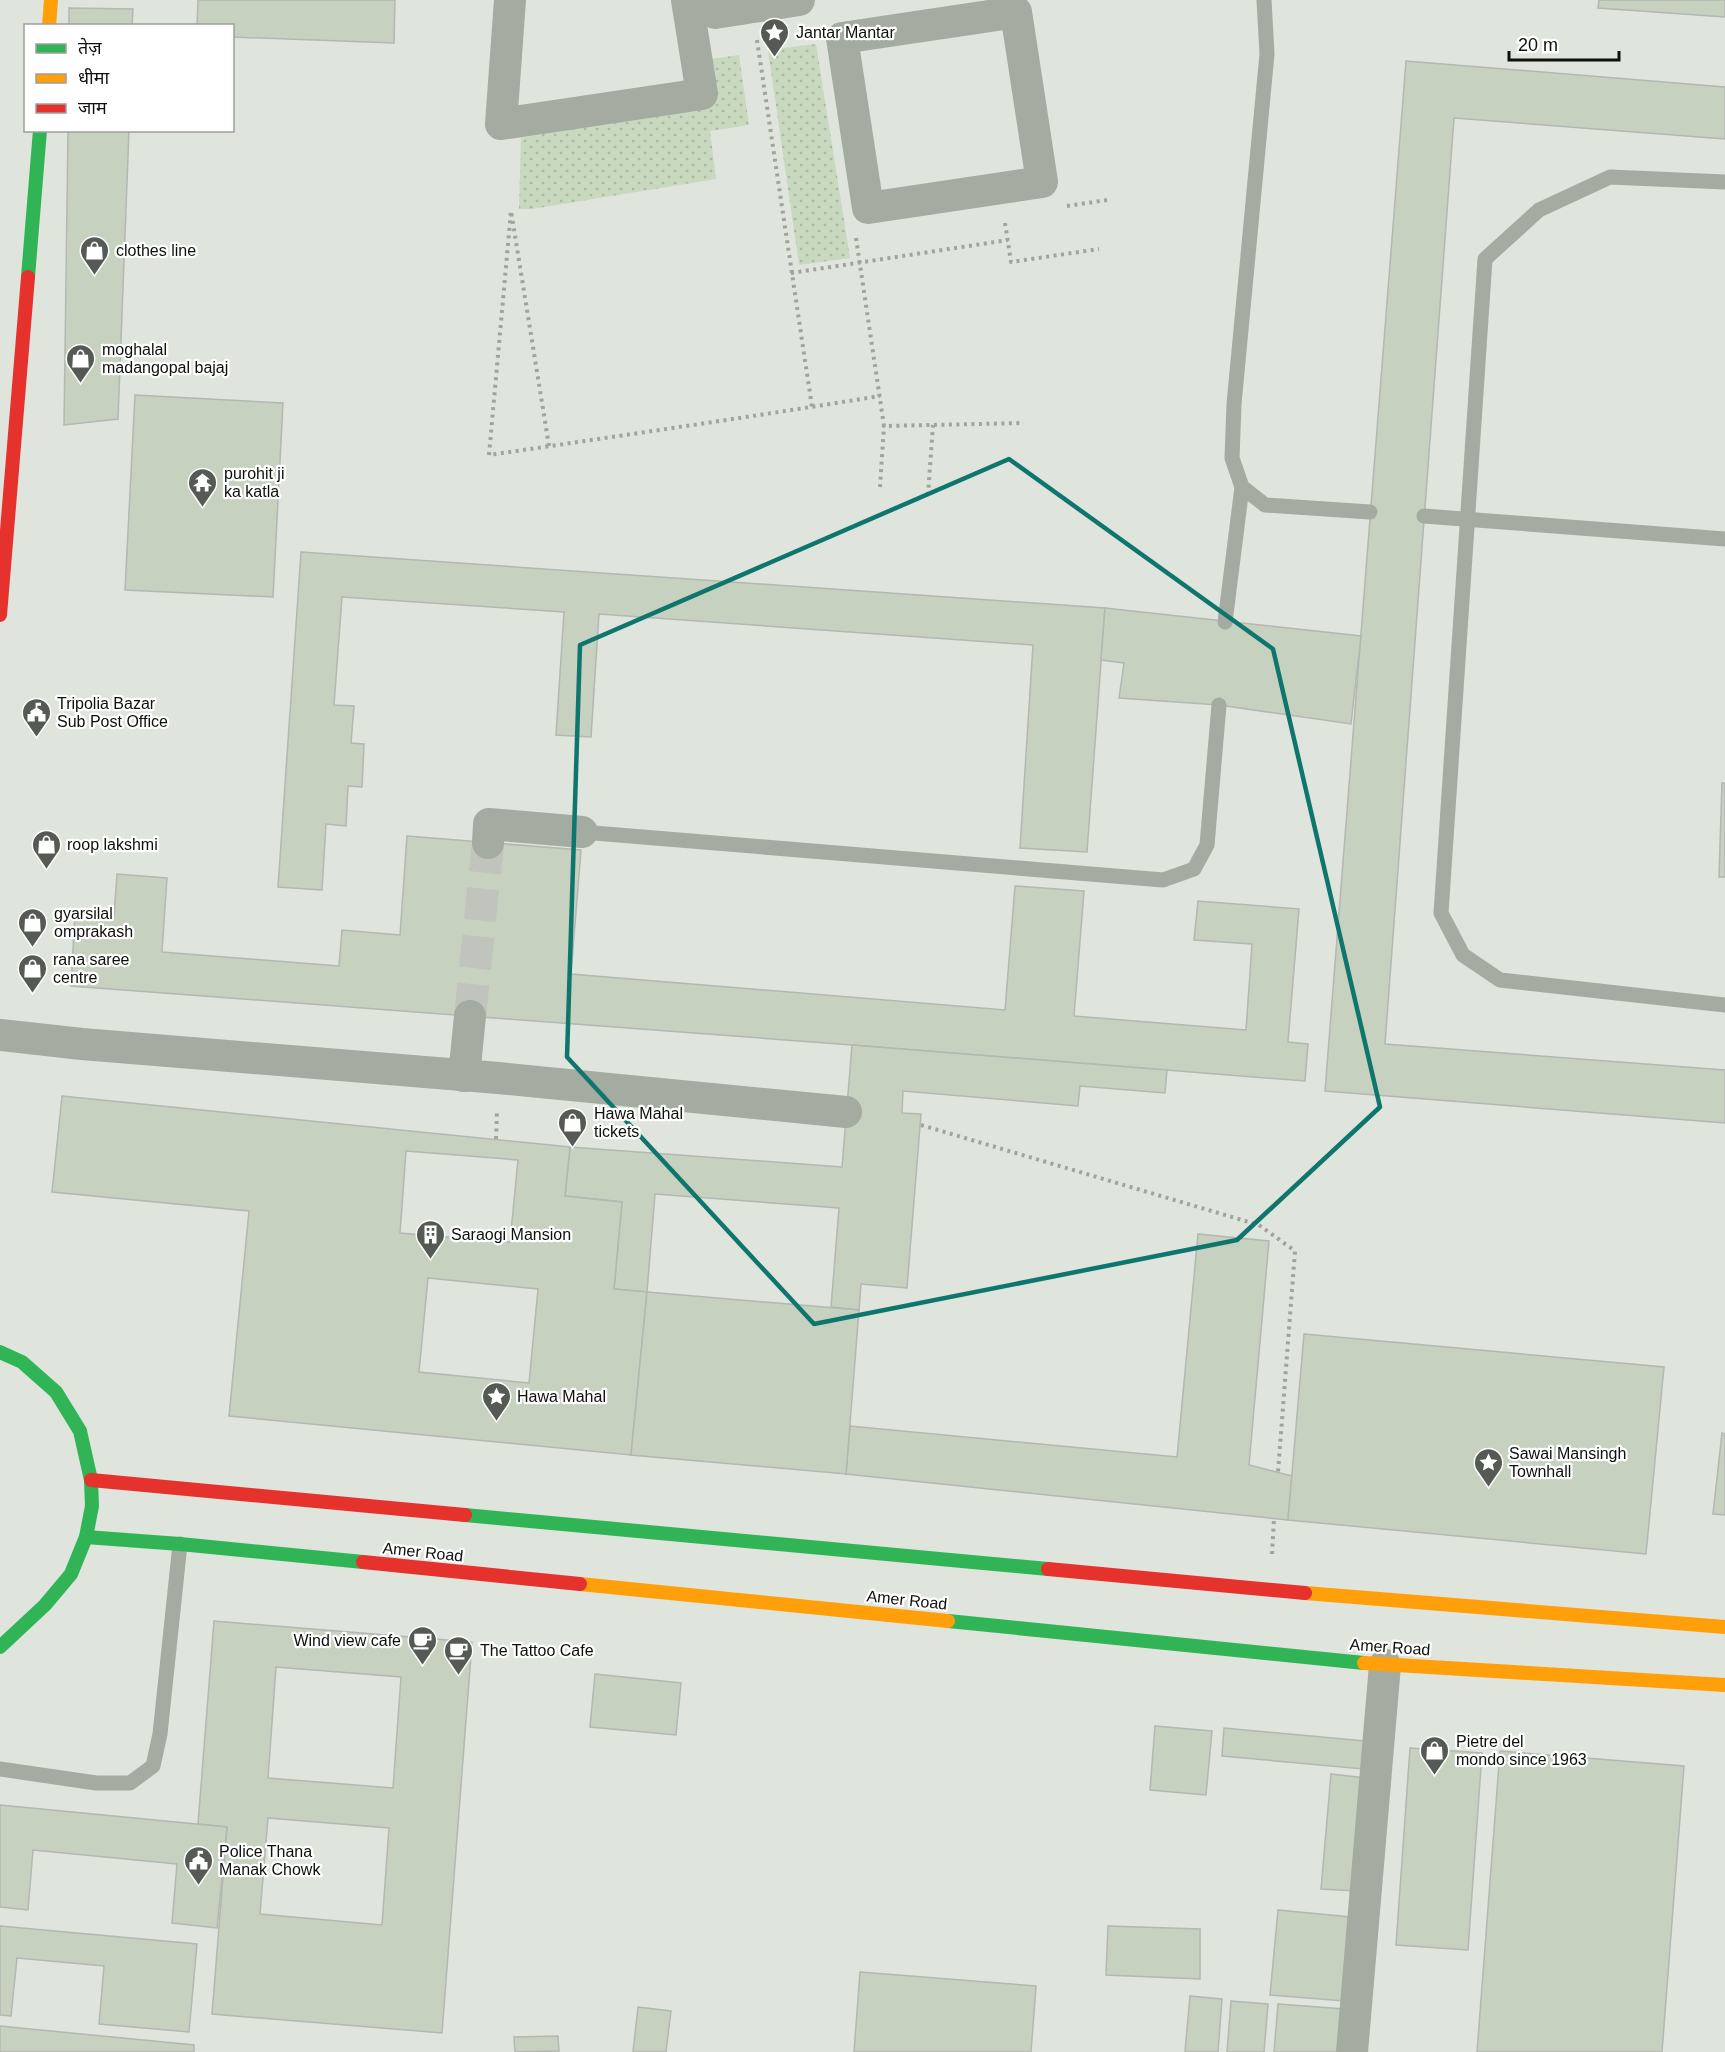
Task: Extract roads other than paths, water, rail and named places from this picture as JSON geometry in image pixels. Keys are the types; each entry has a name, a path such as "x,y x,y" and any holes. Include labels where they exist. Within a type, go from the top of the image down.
{"main road":[{"path":"49,24 51,0"},
{"path":"0,615 40,132"},
{"path":"0,1352 22,1362 56,1392 80,1431 91,1480 92,1506 86,1537 71,1574 45,1605 6,1637 0,1647"},
{"path":"91,1480 1304,1593 1725,1627"},
{"name":"Amer Road","path":"86,1537 180,1544 1385,1665 1725,1685"}],"street":[{"path":"510,0 501,124 702,94 687,0"},
{"path":"713,0 714,13 799,0"},
{"path":"1016,12 1042,182 868,208 842,38 1016,12"},
{"path":"488,843 489,824 582,832"},
{"path":"464,1076 470,1016"},
{"path":"0,1035 498,1078 846,1112"},
{"path":"1352,2052 1385,1665"}],"lane":[{"path":"1225,622 1242,487 1232,458 1234,404 1267,54 1264,0"},
{"path":"1725,182 1610,177 1539,210 1485,259 1441,913 1463,955 1500,980 1725,1005"},
{"path":"1242,487 1265,505 1371,512"},
{"path":"1424,516 1725,539"},
{"path":"582,832 1163,880 1194,869 1207,845 1219,705"},
{"path":"0,1768 96,1783 130,1783 153,1766 160,1734 180,1544"}],"tunnel":[{"path":"470,1016 488,843"}],"place":[{"name":"Jantar Mantar","path":"775,58"},
{"name":"clothes line","path":"95,276"},
{"name":"moghalal madangopal bajaj","path":"81,384"},
{"name":"purohit ji ka katla","path":"203,508"},
{"name":"Tripolia Bazar Sub Post Office","path":"36,738"},
{"name":"roop lakshmi","path":"46,870"},
{"name":"gyarsilal omprakash","path":"33,948"},
{"name":"rana saree centre","path":"32,994"},
{"name":"Hawa Mahal tickets","path":"573,1148"},
{"name":"Saraogi Mansion","path":"430,1260"},
{"name":"Hawa Mahal","path":"496,1422"},
{"name":"Sawai Mansingh Townhall","path":"1488,1488"},
{"name":"Wind view cafe","path":"422,1666"},
{"name":"The Tattoo Cafe","path":"459,1676"},
{"name":"Pietre del mondo since 1963","path":"1435,1776"},
{"name":"Police Thana Manak Chowk","path":"198,1886"}]}
